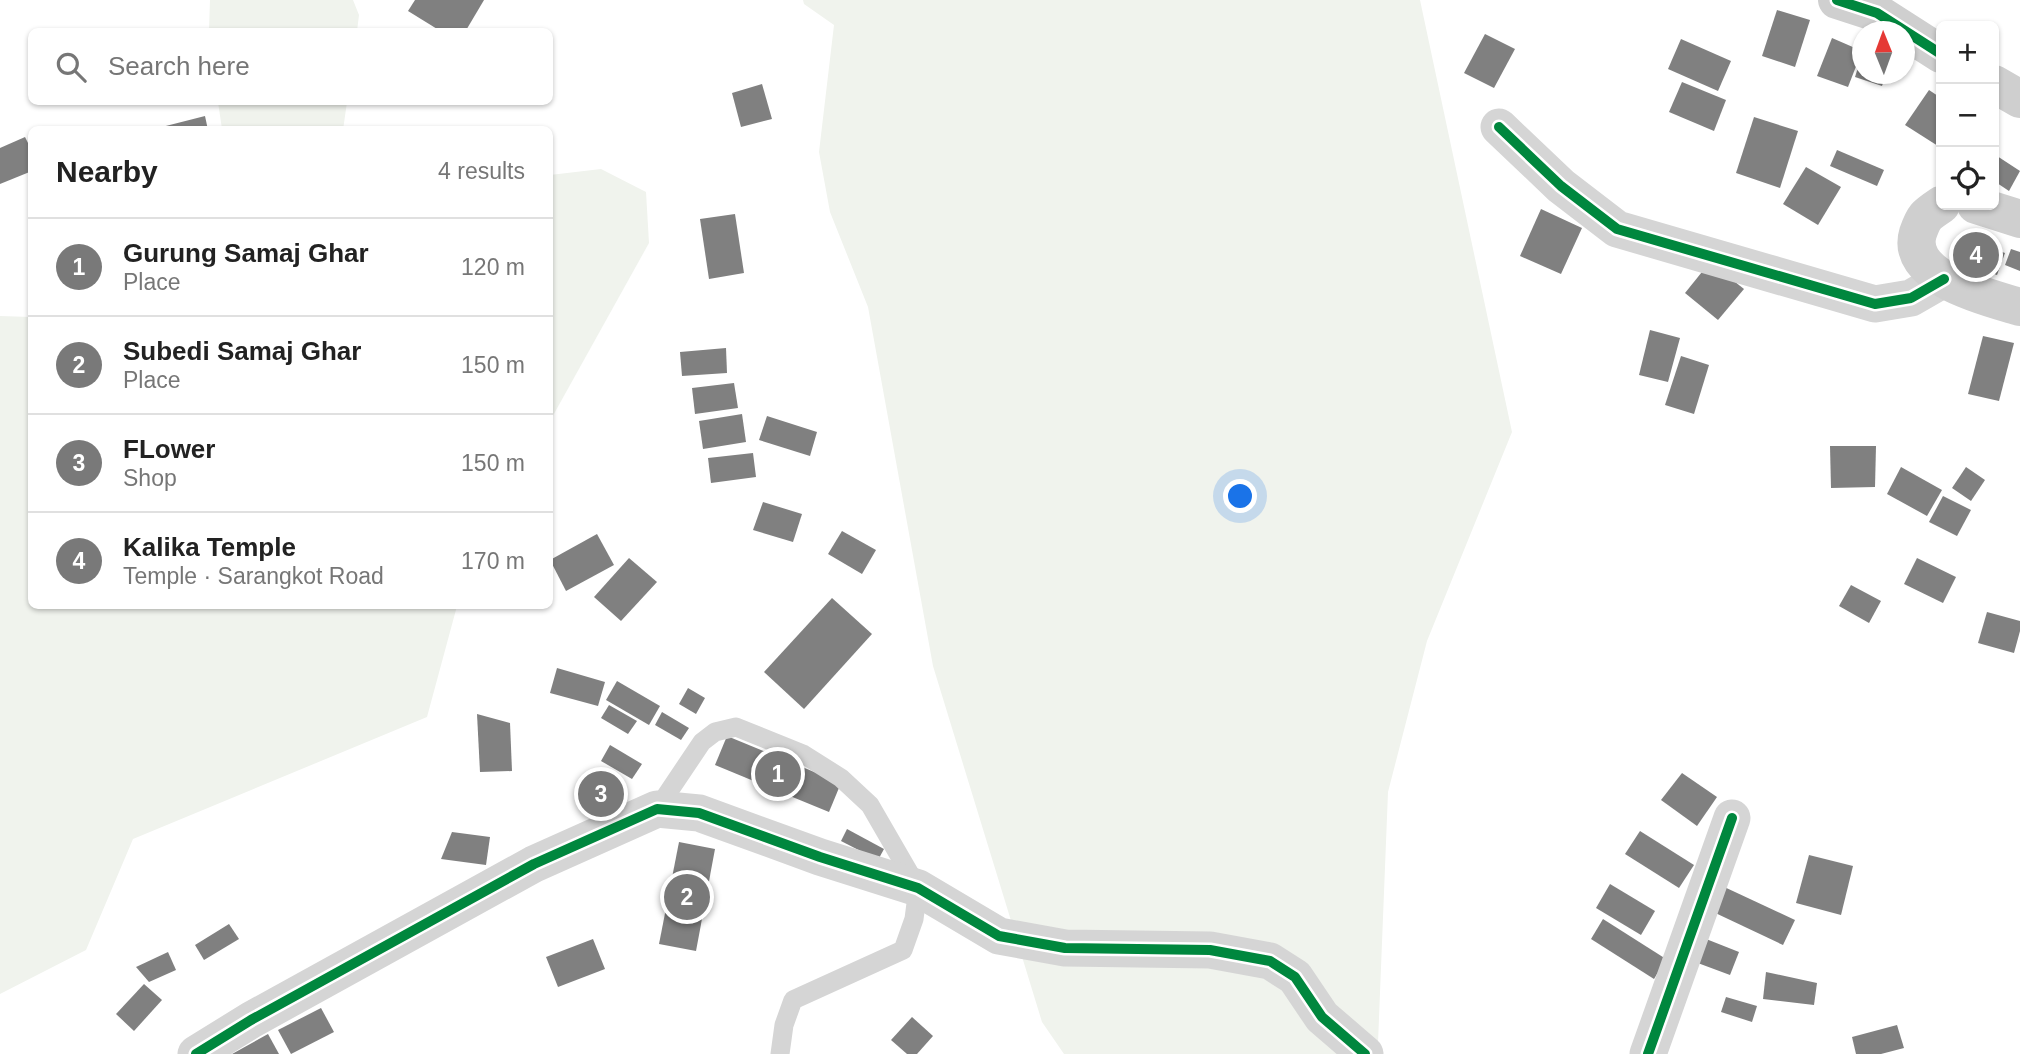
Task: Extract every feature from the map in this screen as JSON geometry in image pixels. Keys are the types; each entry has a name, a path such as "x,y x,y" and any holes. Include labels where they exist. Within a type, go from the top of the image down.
{"street":[{"path":"1837,0 1877,13 1936,51"},
{"path":"1999,88 2020,99"},
{"path":"1499,127 1561,186 1617,229 1875,304 1911,298 1944,279"},
{"path":"1936,208 1923,217 1916,242 1923,262 1944,279 1987,298 2020,307"},
{"path":"1992,210 2020,219"},
{"path":"196,1054 534,864 657,809 699,813 820,857 918,888 999,936 1065,948 1210,950 1270,961 1295,977 1322,1017 1365,1054"},
{"path":"1648,1054 1732,818"}],"lane":[{"path":"657,809 702,742 715,732 736,727 803,754 841,778 870,806 918,888 915,919 903,950 793,1000 783,1025 780,1054"}],"shaded area":[{"path":"210,0 353,0 359,15 357,28 209,28"},
{"path":"803,0 1420,0 1512,432 1427,641 1388,792 1378,1043 1382,1054 1064,1054 1042,1022 933,666 868,307 830,212 819,152 834,25 804,4"},
{"path":"218,105 347,105 344,126 222,126"},
{"path":"601,169 646,192 649,243 553,416 553,175"},
{"path":"0,316 28,317 28,609 456,609 427,717 133,839 86,950 0,994"}],"building":[{"path":"415,0 484,0 467,28 436,28 408,11"},
{"path":"1777,10 1810,20 1795,67 1762,56"},
{"path":"1485,34 1515,49 1494,88 1464,73"},
{"path":"1832,38 1852,47 1852,77 1848,87 1817,76"},
{"path":"1681,39 1731,61 1718,91 1668,69"},
{"path":"1682,82 1726,100 1714,131 1669,112"},
{"path":"762,84 772,119 741,127 732,93"},
{"path":"1929,90 1936,95 1936,145 1905,125"},
{"path":"205,116 207,126 166,126"},
{"path":"1754,117 1798,131 1780,188 1736,173"},
{"path":"25,137 28,143 28,173 0,184 0,148"},
{"path":"1837,150 1884,170 1877,186 1830,166"},
{"path":"1999,157 2020,171 2009,191 1999,184"},
{"path":"1806,167 1841,187 1818,225 1783,204"},
{"path":"1541,209 1582,228 1561,274 1520,256"},
{"path":"735,214 744,273 709,279 700,219"},
{"path":"1963,238 2005,253 1997,275 1955,260"},
{"path":"2011,249 2020,252 2020,271 2005,265"},
{"path":"1710,262 1744,289 1718,320 1685,293"},
{"path":"1650,330 1680,338 1668,382 1639,375"},
{"path":"1983,336 2014,343 1999,401 1968,394"},
{"path":"726,348 727,373 682,376 680,352"},
{"path":"1681,356 1709,365 1694,414 1665,405"},
{"path":"734,383 738,408 695,414 692,388"},
{"path":"742,414 746,442 703,449 699,421"},
{"path":"767,416 817,432 810,456 759,440"},
{"path":"1830,446 1876,446 1875,487 1831,488"},
{"path":"753,453 756,477 711,483 708,458"},
{"path":"1901,467 1942,490 1927,516 1887,494"},
{"path":"1966,467 1985,480 1971,501 1952,488"},
{"path":"1943,496 1971,510 1957,536 1929,522"},
{"path":"763,502 802,514 793,542 753,530"},
{"path":"842,531 876,550 862,574 828,554"},
{"path":"597,534 614,565 566,591 553,566 553,558"},
{"path":"629,558 657,582 621,621 594,597"},
{"path":"1917,558 1956,577 1943,603 1904,584"},
{"path":"1851,585 1881,601 1869,623 1839,606"},
{"path":"832,598 872,634 804,709 764,672"},
{"path":"1987,612 2020,621 2014,653 1978,643"},
{"path":"557,668 605,682 598,706 550,693"},
{"path":"617,681 660,706 649,725 606,700"},
{"path":"688,688 705,698 696,714 679,704"},
{"path":"609,705 637,721 628,734 601,718"},
{"path":"662,712 689,728 681,740 655,725"},
{"path":"477,714 510,723 512,771 480,772"},
{"path":"727,736 841,783 829,812 715,765"},
{"path":"610,745 642,764 632,779 601,761"},
{"path":"591,770 625,803 610,818 577,786"},
{"path":"1682,773 1717,797 1697,826 1661,800"},
{"path":"847,829 884,849 878,860 841,841"},
{"path":"1640,831 1694,865 1679,888 1625,854"},
{"path":"452,832 490,837 486,865 441,859"},
{"path":"679,842 715,849 696,951 659,944"},
{"path":"1809,855 1853,866 1841,915 1796,903"},
{"path":"1610,884 1655,911 1641,935 1596,908"},
{"path":"1720,885 1795,920 1783,945 1709,910"},
{"path":"1603,919 1666,959 1654,979 1591,939"},
{"path":"229,924 239,939 204,960 195,945"},
{"path":"1696,935 1739,952 1730,975 1687,959"},
{"path":"593,939 605,969 558,987 546,957"},
{"path":"168,952 176,970 149,982 136,967"},
{"path":"1766,972 1817,983 1814,1005 1763,999"},
{"path":"144,984 162,1000 134,1031 116,1014"},
{"path":"1726,997 1757,1006 1752,1022 1721,1012"},
{"path":"321,1008 334,1032 291,1054 278,1030"},
{"path":"912,1017 933,1036 917,1054 907,1054 891,1040"},
{"path":"1897,1025 1904,1048 1881,1054 1856,1054 1852,1037"},
{"path":"268,1034 279,1054 232,1054"}],"cycle path":[{"path":"1837,0 1877,13 1936,51"},
{"path":"1499,127 1561,186 1617,229 1875,304 1911,298 1944,279"},
{"path":"196,1054 251,1020 534,864 657,809 699,813 820,857 918,888 999,936 1065,948 1210,950 1270,961 1295,977 1322,1017 1365,1054"},
{"path":"1648,1054 1732,818"}],"place":[{"name":"Kalika Temple","path":"1976,255"},
{"name":"Gurung Samaj Ghar","path":"778,774"},
{"name":"FLower","path":"601,794"},
{"name":"Subedi Samaj Ghar","path":"687,897"}]}
